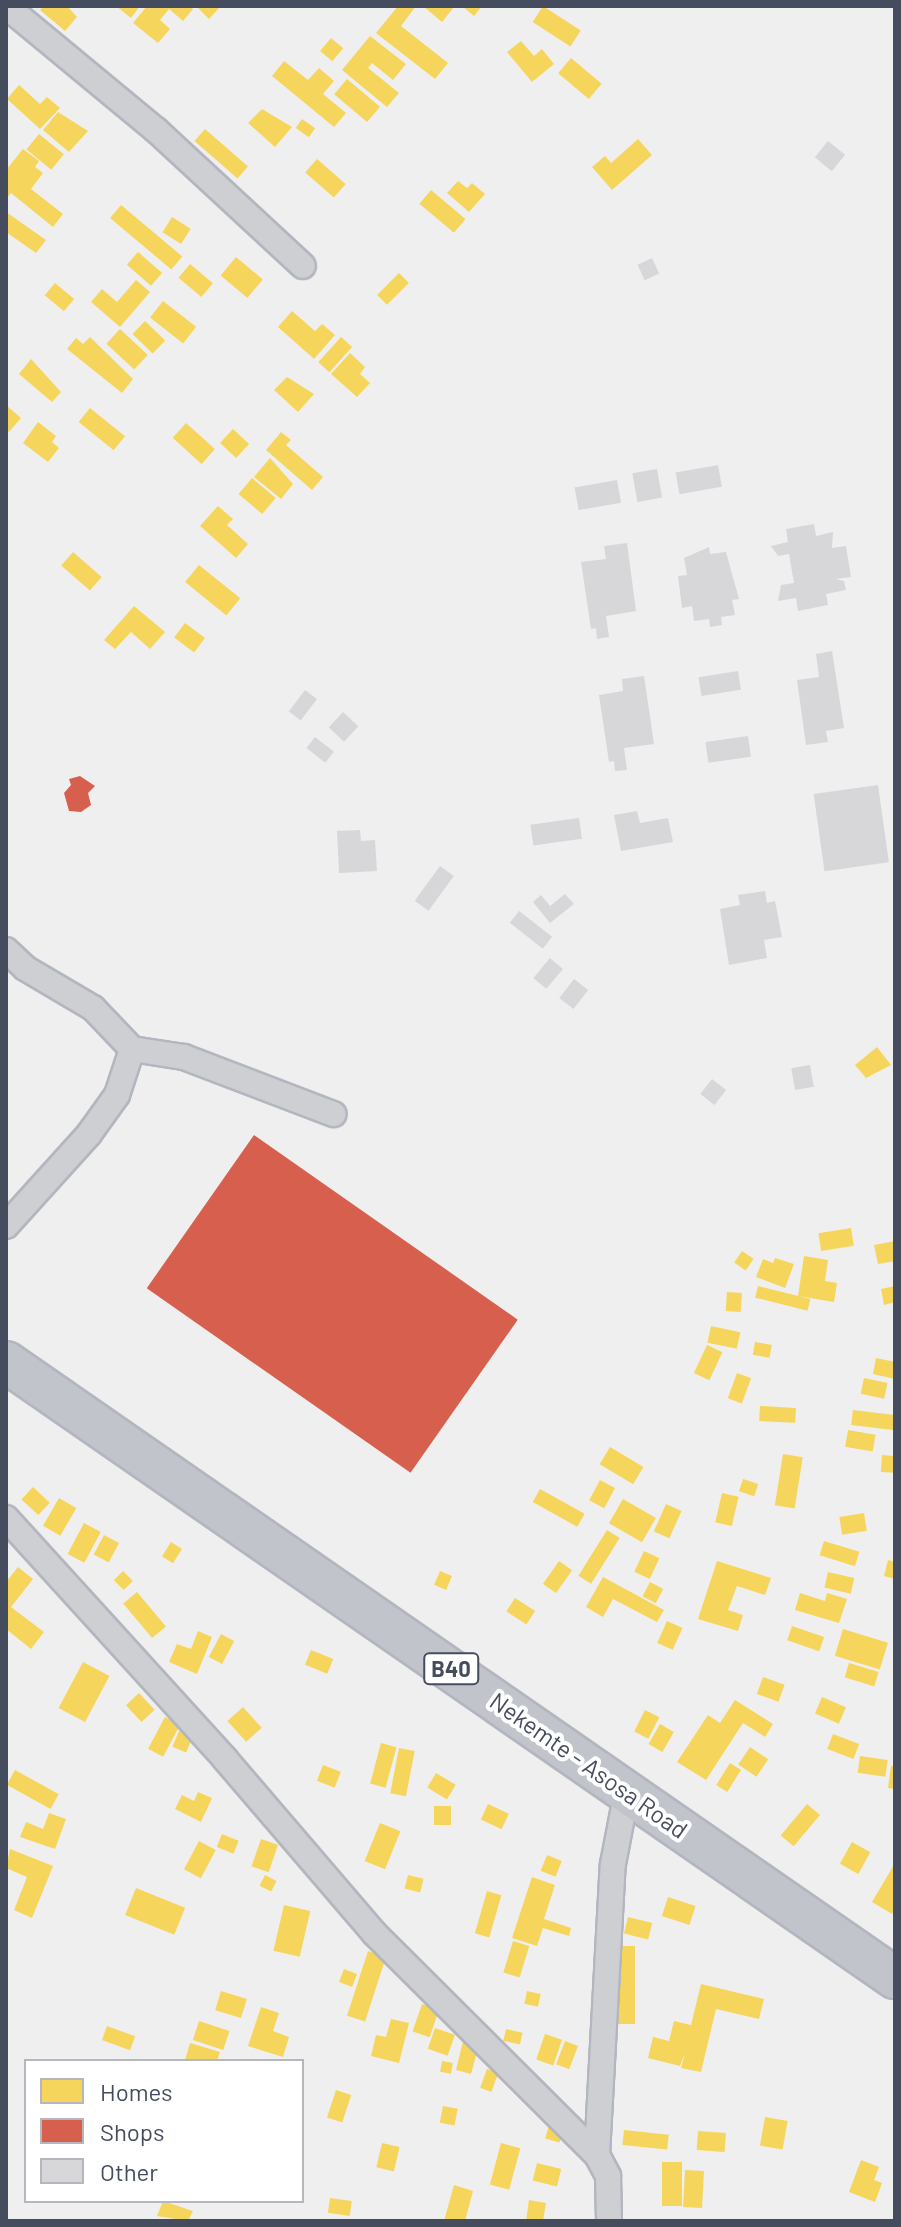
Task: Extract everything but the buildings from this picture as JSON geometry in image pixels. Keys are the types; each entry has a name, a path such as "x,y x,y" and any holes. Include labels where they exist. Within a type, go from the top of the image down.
{"highway":[{"name":"Nekemte - Asosa Road","path":"6,1362 895,1978"}],"street":[{"path":"13,14 156,130 303,266"},
{"path":"6,950 25,968 93,1008 132,1049 184,1057 333,1114"},
{"path":"6,1226 96,1124 117,1095 132,1049"},
{"path":"6,1518 225,1759 374,1933 597,2155 608,2176 609,2221"},
{"path":"597,2155 613,1864 627,1791"}]}
